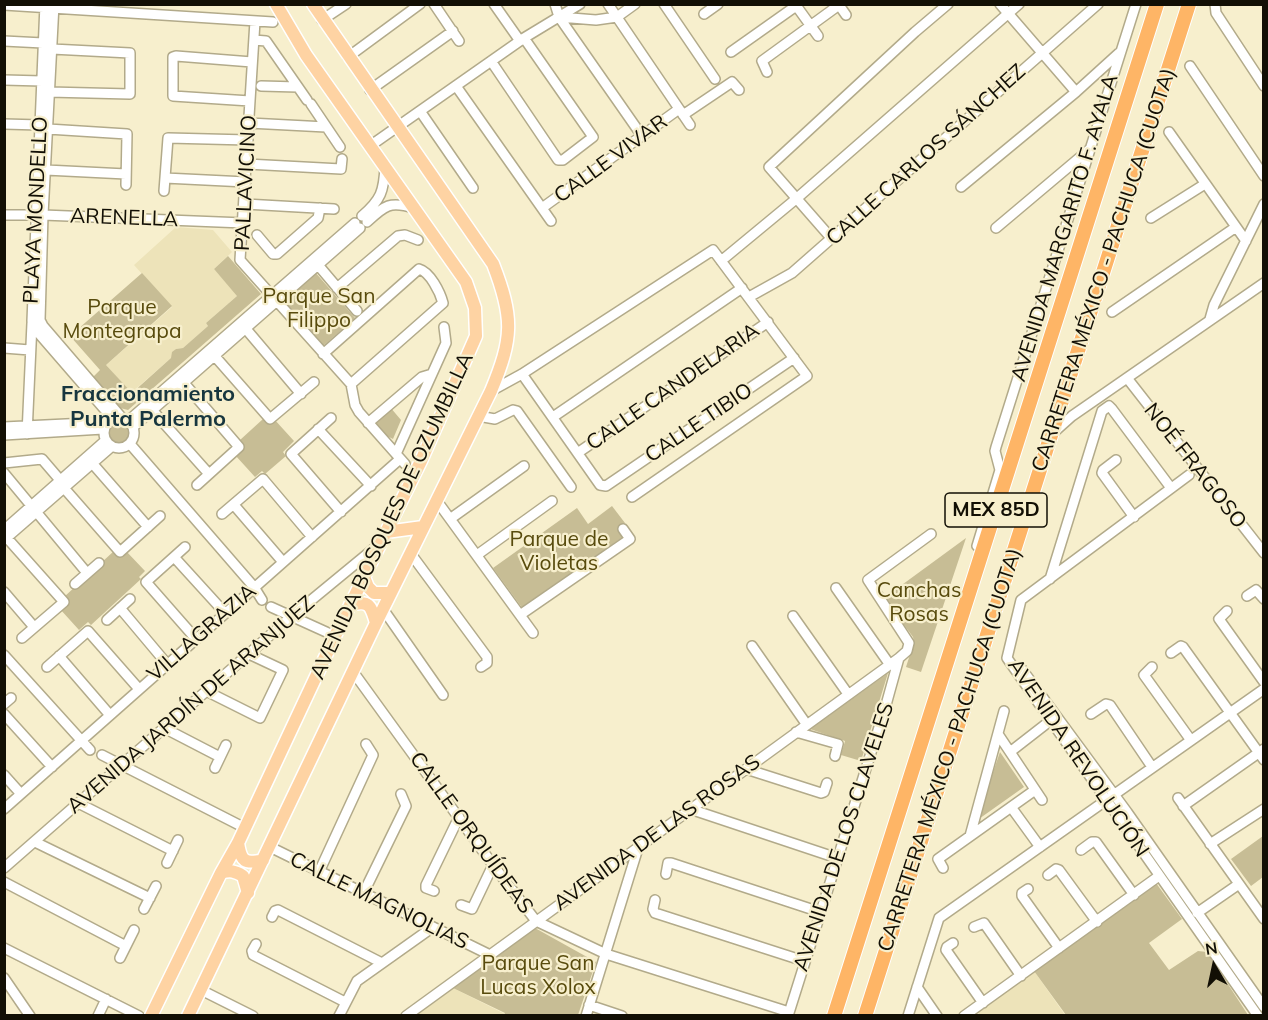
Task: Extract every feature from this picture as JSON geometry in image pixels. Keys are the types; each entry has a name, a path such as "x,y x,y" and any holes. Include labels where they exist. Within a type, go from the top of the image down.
{"highway":[{"name":"CARRETERA MÉXICO - PACHUCA (CUOTA)","path":"834,1016 1157,4"},
{"name":"CARRETERA MÉXICO - PACHUCA (CUOTA)","path":"865,1016 1190,4"}],"main road":[{"name":"AVENIDA BOSQUES DE OZUMBILLA","path":"151,1016 238,843 458,380 476,336 475,308 466,282 306,55 276,4"},
{"name":"AVENIDA BOSQUES DE OZUMBILLA","path":"188,1016 376,623 491,391 504,360 509,328 504,292 493,264 370,90 313,4"},
{"path":"386,532 423,527"},
{"path":"364,577 368,587 374,593 391,593"},
{"path":"350,605 367,604 373,610 376,623"},
{"path":"238,843 240,856 245,861 252,863 263,860"},
{"path":"221,873 236,871 243,876 248,893"}],"street":[{"path":"322,20 346,4"},
{"path":"348,57 420,4"},
{"path":"434,4 459,41"},
{"path":"491,61 558,160 563,160 593,137 494,4"},
{"path":"555,4 559,17 642,136"},
{"path":"370,146 522,39 580,4"},
{"path":"608,4 690,125"},
{"path":"559,17 596,20 617,17 635,4"},
{"path":"664,4 715,79"},
{"path":"704,14 718,4"},
{"path":"766,72 762,61 840,4 846,15"},
{"path":"832,239 769,167 844,96 948,4"},
{"path":"1000,4 1076,92"},
{"path":"721,261 796,199 1019,4"},
{"name":"CALLE CARLOS SÁNCHEZ","path":"749,297 792,273 1098,4"},
{"name":"AVENIDA MARGARITO F. AYALA","path":"943,678 946,647 1000,470 995,451 1136,4"},
{"path":"1215,4 1216,13 1263,86"},
{"path":"4,5 50,6 273,22"},
{"path":"731,52 796,5 818,36"},
{"name":"PLAYA MONDELLO","path":"50,6 43,43 42,81 46,170 39,215 40,320 69,362 118,423"},
{"name":"PLAYA MONDELLO","path":"50,6 52,49 44,127 32,321 35,329 69,362"},
{"name":"PALLAVICINO","path":"255,21 240,260 351,384 355,405 400,459"},
{"path":"370,90 453,31"},
{"path":"254,40 266,41 340,147"},
{"path":"4,41 43,43"},
{"path":"49,92 130,94 130,53 52,49"},
{"path":"962,187 1076,92 1120,52"},
{"path":"250,101 173,96 173,57 252,62"},
{"path":"1190,66 1263,176"},
{"path":"4,80 42,81"},
{"name":"CALLE VIVAR","path":"542,208 642,136 681,112 732,82 740,90"},
{"path":"261,86 298,87"},
{"path":"456,86 551,220"},
{"path":"420,111 473,189"},
{"path":"249,123 326,126"},
{"path":"4,124 127,134 126,185"},
{"path":"1169,132 1246,241"},
{"path":"164,191 168,138 248,140"},
{"path":"996,228 1092,147"},
{"path":"247,164 341,169 342,159"},
{"path":"4,435 26,430 118,423 153,411 212,353 364,219 378,201 383,190 385,166"},
{"path":"46,170 126,174"},
{"path":"165,178 246,182"},
{"path":"1151,218 1205,184"},
{"path":"364,219 391,204 399,203 414,208"},
{"path":"245,204 334,208"},
{"path":"1210,319 1214,305 1263,204"},
{"path":"257,235 273,254 277,254 318,218 320,208"},
{"name":"ARENELLA","path":"4,215 244,223"},
{"path":"1112,312 1236,227"},
{"path":"62,484 92,464 108,444 118,423 246,329 274,298 318,265 349,233"},
{"path":"336,288 398,236 405,235 418,240"},
{"path":"491,391 522,374 713,250 807,376 632,497"},
{"path":"318,265 357,310"},
{"path":"323,354 419,269 424,270 443,303 351,384"},
{"path":"1051,435 1077,412 1263,284"},
{"path":"553,417 742,288"},
{"path":"26,430 32,321"},
{"name":"CALLE CANDELARIA","path":"579,453 768,322"},
{"path":"400,459 418,402 446,343 444,327"},
{"path":"246,329 301,394"},
{"path":"4,348 30,350"},
{"path":"212,353 269,418 315,382"},
{"name":"CALLE TIBIO","path":"579,453 603,486 606,486 794,358"},
{"path":"368,423 422,377 432,374"},
{"path":"522,374 579,453"},
{"name":"NOÉ FRAGOSO","path":"1127,378 1263,553"},
{"path":"184,383 239,447 196,485"},
{"path":"407,390 418,402"},
{"path":"1050,579 1102,411 1106,407 1113,409 1171,488"},
{"path":"478,416 495,419 513,410 517,411 571,487"},
{"path":"153,411 208,474"},
{"path":"331,417 292,452 291,456 341,512"},
{"path":"108,444 124,448 130,444 134,436 118,423"},
{"path":"4,427 26,430"},
{"path":"318,429 371,486"},
{"path":"22,638 64,602 5,536 108,444"},
{"path":"130,444 254,587 262,600"},
{"path":"4,463 42,459 120,552 160,516"},
{"name":"VILLAGRAZIA","path":"4,809 400,459"},
{"path":"1116,460 1102,470 1102,473 1134,517"},
{"path":"92,464 148,527"},
{"path":"450,519 524,466"},
{"path":"4,473 87,573"},
{"path":"1050,579 1189,474"},
{"path":"222,514 263,479 312,537"},
{"path":"437,501 533,633"},
{"path":"477,555 552,501"},
{"path":"234,505 283,562"},
{"path":"520,615 630,538 623,529"},
{"path":"903,654 909,647 907,639 868,580 932,534"},
{"name":"AVENIDA JARDÍN DE ARANJUEZ","path":"4,868 80,804 292,616 380,544"},
{"path":"185,547 146,582 196,639"},
{"path":"411,554 487,657 487,663 481,668"},
{"path":"174,557 225,614"},
{"path":"75,584 99,563"},
{"name":"AVENIDA REVOLUCIÓN","path":"1050,579 1021,600 1007,652 1011,654 1109,797 1197,913 1263,1007"},
{"path":"836,588 890,665"},
{"path":"1247,596 1256,590 1263,599"},
{"path":"4,592 34,627"},
{"path":"107,620 130,599"},
{"path":"271,607 335,636"},
{"path":"120,608 167,664"},
{"path":"383,609 443,695"},
{"path":"1227,611 1218,619 1263,682"},
{"path":"793,616 848,694"},
{"path":"47,667 88,631 139,689"},
{"path":"752,646 807,725"},
{"path":"1172,653 1181,646 1183,647 1229,713 1262,754 1180,802 1262,914"},
{"path":"206,691 260,718 283,670 249,654"},
{"name":"AVENIDA DE LAS ROSAS","path":"406,1016 488,954 903,654"},
{"name":"AVENIDA DE LOS CLAVELES","path":"788,1014 903,654"},
{"path":"4,655 90,750"},
{"path":"59,656 110,714"},
{"path":"1152,667 1144,675 1190,739"},
{"name":"CALLE ORQUÍDEAS","path":"354,673 536,921 606,954 788,1014"},
{"path":"908,1016 939,918 1263,689"},
{"path":"1091,714 1106,704 1110,705 1152,767"},
{"path":"970,836 1004,711"},
{"path":"4,714 52,767"},
{"path":"1010,752 1054,718"},
{"path":"165,728 220,757"},
{"path":"796,732 838,744 835,756"},
{"path":"998,734 1042,800"},
{"path":"319,872 373,755 366,744"},
{"path":"215,768 226,745"},
{"path":"102,755 245,828"},
{"path":"746,769 821,793 824,792 828,783"},
{"path":"4,775 21,794"},
{"path":"943,868 938,858 1035,790"},
{"path":"363,894 406,806 401,794"},
{"name":"AVENIDA REVOLUCIÓN","path":"1109,797 1159,876 1258,1016"},
{"path":"80,804 172,851"},
{"path":"1011,807 1040,847"},
{"path":"690,809 837,858"},
{"path":"1210,844 1263,809"},
{"path":"434,891 426,888 426,885 459,817"},
{"path":"167,863 178,840"},
{"path":"35,842 150,898"},
{"path":"1081,850 1096,842 1134,895"},
{"path":"586,1016 639,845"},
{"name":"CALLE MAGNOLIAS","path":"270,847 488,954"},
{"path":"666,874 668,863 671,863 820,912"},
{"path":"461,905 472,909 493,865"},
{"path":"1048,875 1056,869 1059,870 1097,922"},
{"path":"964,1016 1159,876"},
{"path":"4,882 126,946"},
{"path":"1197,913 1239,884"},
{"path":"144,909 156,886"},
{"path":"1029,888 1022,893 1022,896 1059,948"},
{"path":"655,900 653,909 655,913 804,961"},
{"path":"272,917 274,911 278,910 382,963"},
{"path":"974,927 984,922 1021,976"},
{"path":"339,1016 357,981 433,927"},
{"path":"120,958 134,930"},
{"path":"953,943 946,950 982,1003"},
{"path":"256,944 252,951 253,955 345,1002"},
{"path":"4,948 139,1016"},
{"path":"4,978 30,1016"},
{"path":"917,987 938,1016"},
{"path":"201,990 253,1016"},
{"path":"98,1016 106,999"},
{"path":"589,1005 622,1016"}],"shaded area":[{"path":"176,227 213,230 232,252 214,269 238,295 206,323 208,326 183,348 176,349 171,358 131,393 106,365 172,307 134,265"},
{"path":"1034,971 1065,1015 980,1015 977,1011"},
{"path":"453,988 505,1014 504,1016 414,1016"}],"green space":[{"name":"Parque Montegrapa","path":"228,256 261,294 128,410 120,408 93,377 100,370 70,336 142,273 172,306 106,365 132,393 171,358 172,352 183,348 208,326 206,323 237,296 214,269"},
{"name":"Parque San Filippo","path":"315,272 355,318 323,346 283,300"},
{"path":"390,407 401,420 393,439 387,436 374,421"},
{"path":"263,419 268,424 274,419 294,441 283,452 286,456 265,474 262,471 255,477 235,455 244,446 240,440"},
{"path":"114,420 124,420 131,427 131,437 124,444 114,444 107,437 107,427"},
{"name":"Parque de Violetas","path":"612,506 625,523 618,528 624,536 523,609 493,568 577,508 588,524"},
{"name":"Canchas Rosas","path":"966,538 921,672 906,667 914,642 913,637 884,598"},
{"path":"114,551 119,557 126,551 145,571 139,577 141,579 91,625 88,622 79,630 60,609 64,597"},
{"path":"888,673 861,761 841,755 845,741 810,729"},
{"path":"1000,752 1024,787 976,821"},
{"path":"1263,836 1263,877 1251,886 1231,859"},
{"path":"1156,883 1182,919 1149,943 1169,970 1198,951 1207,952 1248,1015 1066,1015 1034,971"},
{"name":"Parque San Lucas Xolox","path":"535,928 596,962 578,1015 504,1015 505,1013 453,988"}],"district":[{"name":"Fraccionamiento Punta Palermo","path":"148,407"}]}
